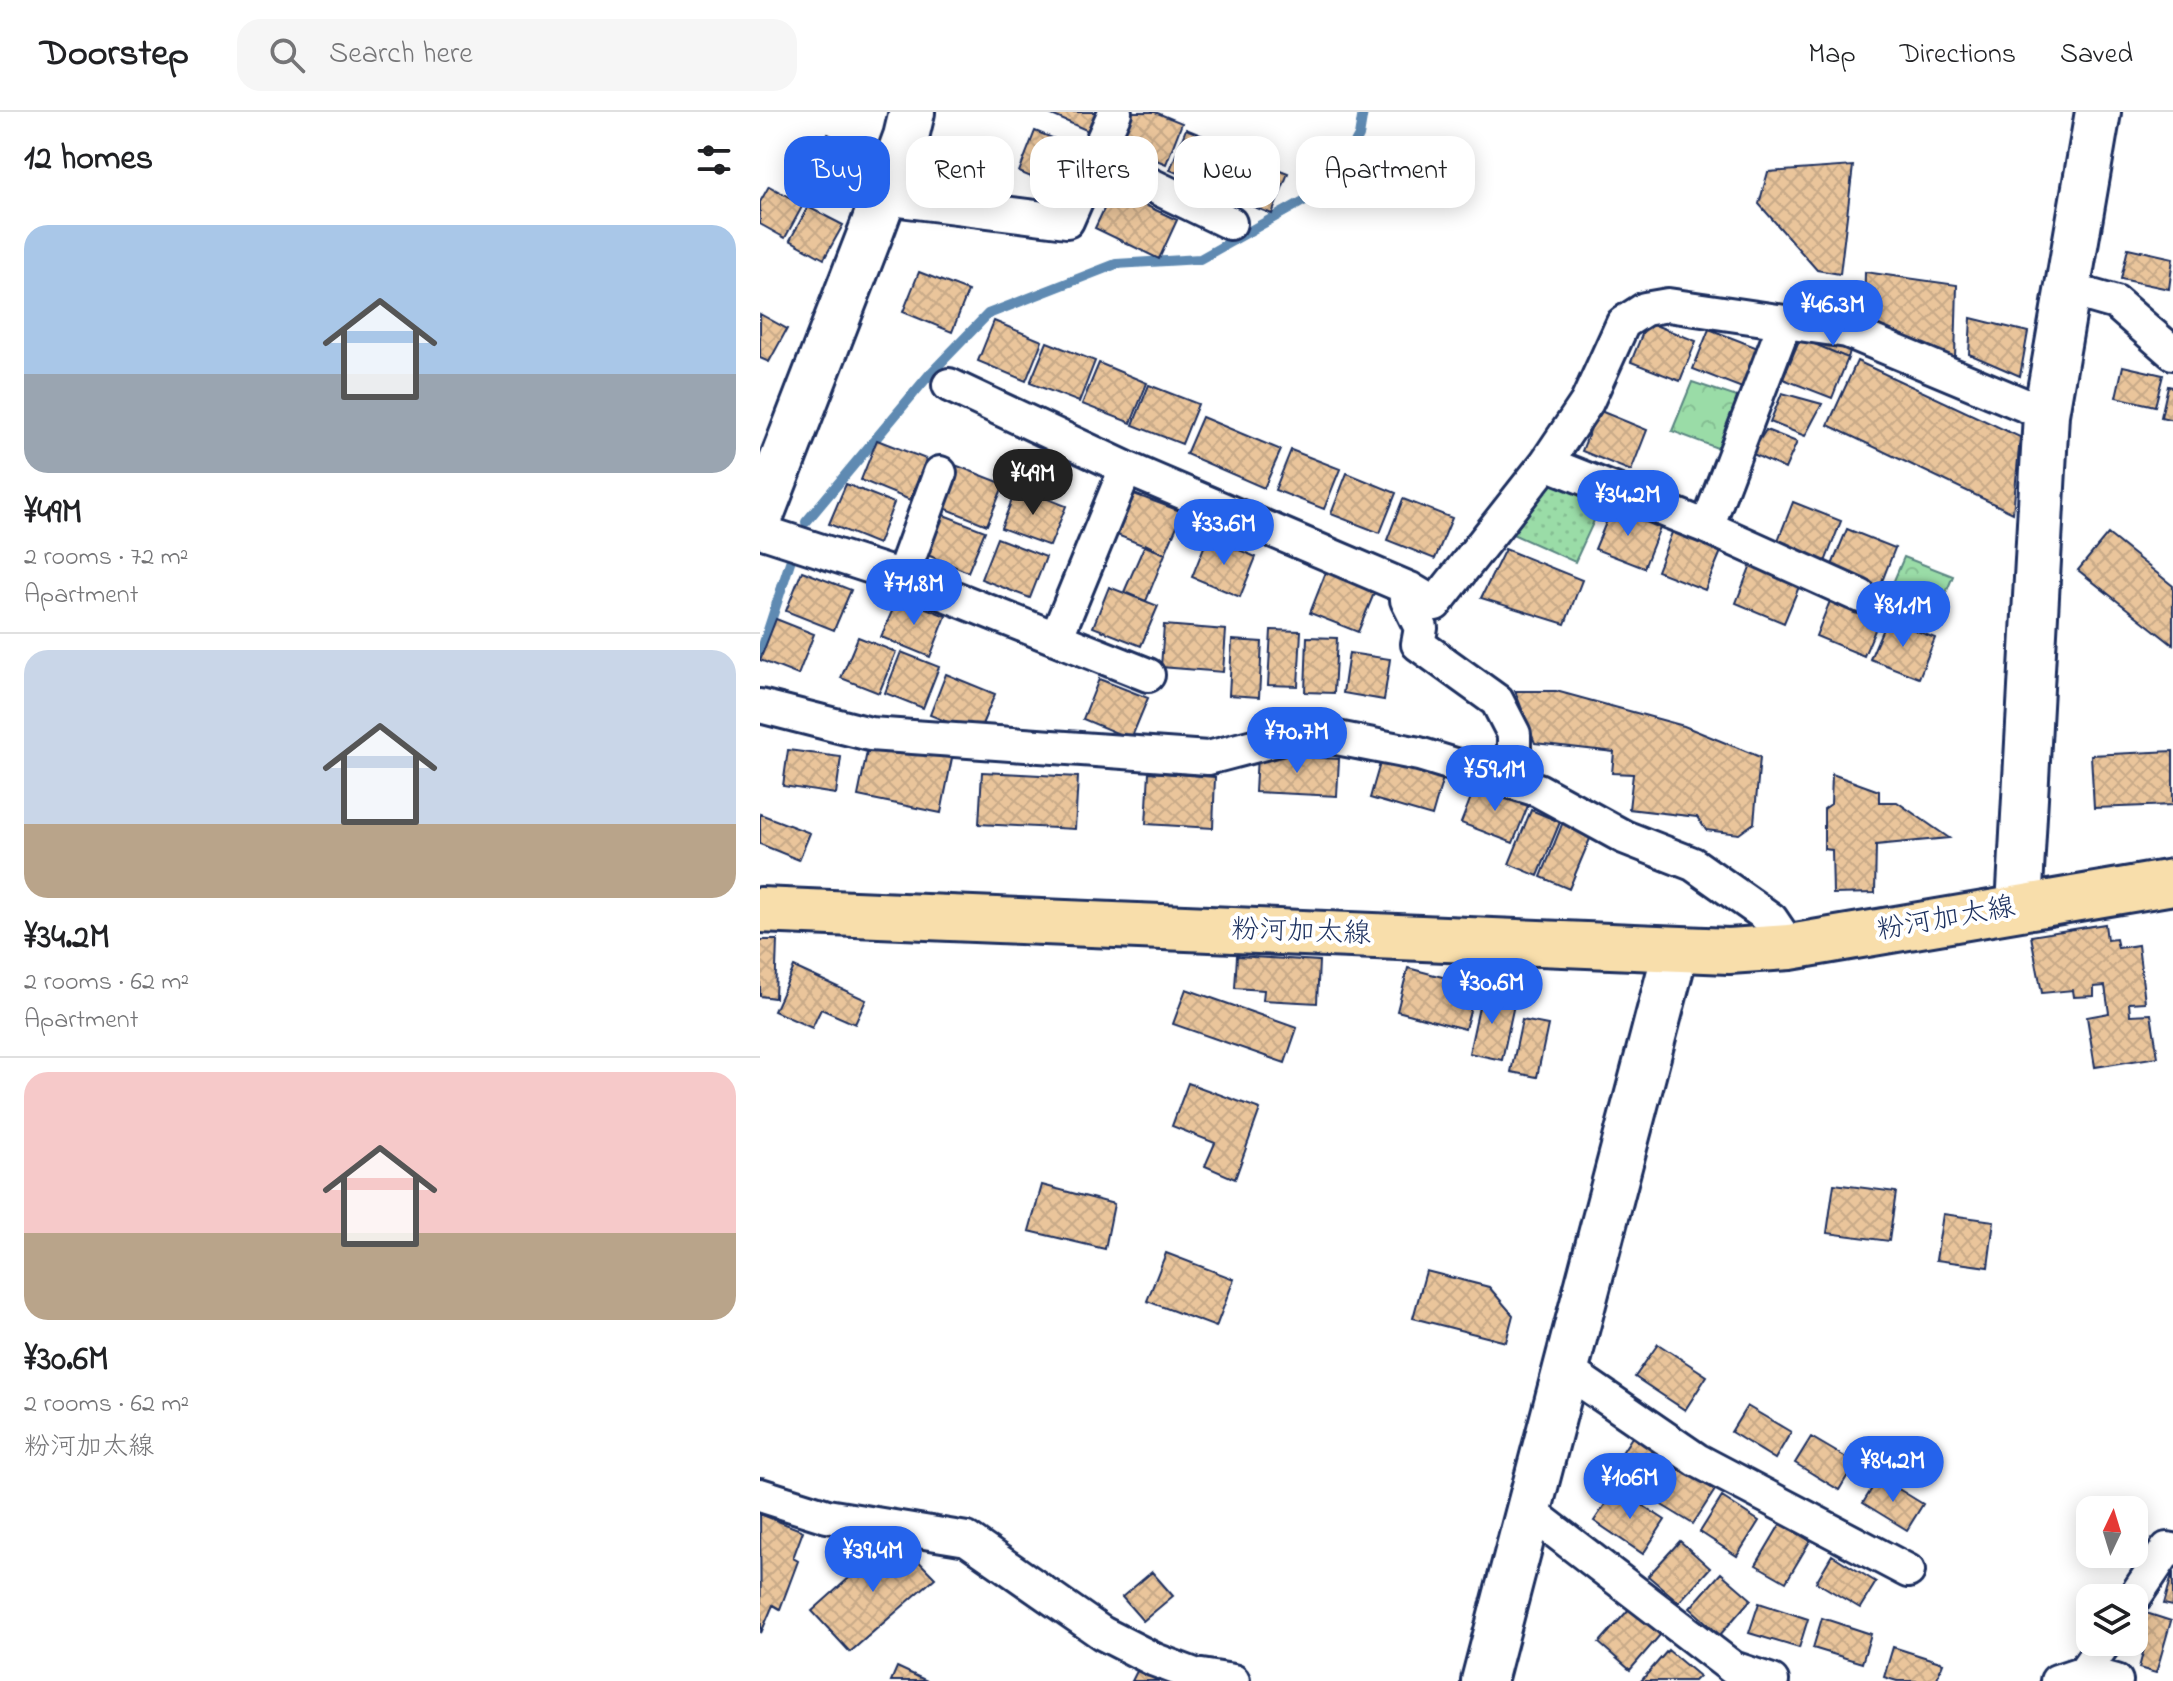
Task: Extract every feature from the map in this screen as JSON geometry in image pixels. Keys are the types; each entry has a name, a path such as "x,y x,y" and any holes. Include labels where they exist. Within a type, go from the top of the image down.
{"main road":[{"name":"粉河加太線","path":"760,910 1676,949 1790,947 2173,882"}],"street":[{"path":"890,180 912,112"},
{"path":"1105,136 1115,112"},
{"path":"2019,907 2046,414 2098,112"},
{"path":"1158,188 1230,223"},
{"path":"890,199 1067,221 1073,208"},
{"path":"760,518 880,208"},
{"path":"2067,289 2116,303 2173,353"},
{"path":"949,385 1126,468 1410,589 1435,604 1546,463 1587,402 1623,323 1645,309 1668,305 1847,331 2046,414"},
{"path":"1707,527 1785,322"},
{"path":"1546,463 1707,527 1860,596"},
{"path":"1057,636 1126,468"},
{"path":"902,577 940,473"},
{"path":"760,531 902,577 1057,636 1148,675"},
{"path":"1410,589 1407,600 1421,628 1418,644 1497,701 1514,734 1514,783"},
{"path":"760,706 870,734 1208,758 1306,732 1419,754 1538,790 1624,837 1693,864 1771,919 1790,947"},
{"path":"1484,1681 1676,949"},
{"path":"1566,1370 1697,1460 1908,1571"},
{"path":"760,1495 827,1516 967,1539 1102,1633 1194,1678 1233,1681"},
{"path":"1529,1511 1733,1668 1772,1681"},
{"path":"2143,1584 2167,1549 2173,1550"},
{"path":"2071,1677 2091,1656"},
{"path":"2071,1677 2116,1681"}],"green space":[{"path":"1692,382 1746,400 1725,451 1672,431"},
{"path":"1548,478 1604,499 1575,562 1506,531"},
{"path":"1904,557 1953,576 1936,617 1887,597"}],"building":[{"path":"1045,112 1102,112 1093,133"},
{"path":"1130,112 1155,112 1182,123 1177,136 1174,136 1166,164 1158,161 1158,136 1120,136"},
{"path":"1186,129 1203,136 1183,136"},
{"path":"1030,144 1030,177 1019,172"},
{"path":"1853,166 1840,274 1817,270 1759,204 1768,172"},
{"path":"1280,170 1288,173 1280,194"},
{"path":"769,186 784,194 784,208 801,208 785,238 760,224 760,202"},
{"path":"807,208 843,225 824,259 790,240"},
{"path":"1104,208 1151,208 1177,220 1159,259 1095,228"},
{"path":"1257,208 1274,208 1272,214"},
{"path":"2128,248 2173,258 2169,289 2121,279"},
{"path":"919,272 968,291 952,332 903,312"},
{"path":"1865,272 1957,285 1955,358 1864,321"},
{"path":"760,314 787,329 769,362 760,358"},
{"path":"1971,318 2028,332 2020,376 1969,354"},
{"path":"994,321 1042,341 1026,381 978,361"},
{"path":"1647,322 1696,341 1680,381 1631,362"},
{"path":"1709,329 1758,348 1742,388 1693,369"},
{"path":"1800,338 1848,358 1832,398 1783,379"},
{"path":"1800,338 1851,347 1848,358"},
{"path":"1047,342 1095,361 1079,402 1030,383"},
{"path":"1857,361 2020,437 2013,513 1828,425"},
{"path":"1099,363 1147,383 1131,423 1082,404"},
{"path":"2123,366 2163,375 2155,406 2116,397"},
{"path":"1149,385 1198,404 1182,444 1133,425"},
{"path":"2168,386 2173,387 2173,420 2161,417"},
{"path":"1782,393 1822,404 1805,436 1770,422"},
{"path":"1598,410 1647,430 1631,471 1582,451"},
{"path":"1202,417 1281,450 1264,488 1186,454"},
{"path":"1766,430 1797,442 1785,469 1751,453"},
{"path":"877,440 926,459 910,500 861,480"},
{"path":"1291,450 1340,469 1324,509 1275,490"},
{"path":"955,465 1004,484 987,525 939,506"},
{"path":"1347,473 1396,493 1380,533 1331,514"},
{"path":"846,484 894,503 878,544 829,524"},
{"path":"1017,487 1066,506 1050,546 1001,528"},
{"path":"1134,494 1183,512 1165,554 1117,535"},
{"path":"1403,499 1452,518 1435,559 1387,540"},
{"path":"1793,502 1841,521 1825,562 1777,543"},
{"path":"1612,508 1660,527 1644,568 1595,549"},
{"path":"936,512 985,531 968,572 920,552"},
{"path":"1847,529 1895,548 1879,589 1830,570"},
{"path":"1673,530 1722,549 1705,590 1657,571"},
{"path":"2108,534 2173,586 2173,645 2078,570"},
{"path":"1208,537 1256,557 1240,597 1192,577"},
{"path":"997,538 1046,557 1030,598 981,579"},
{"path":"1145,544 1165,554 1146,601 1124,592"},
{"path":"1505,549 1582,580 1565,624 1481,598"},
{"path":"1752,562 1801,582 1784,623 1736,603"},
{"path":"802,571 851,590 834,630 786,611"},
{"path":"1326,572 1375,591 1358,632 1310,613"},
{"path":"1109,587 1158,606 1141,646 1093,627"},
{"path":"1832,596 1881,616 1864,656 1816,636"},
{"path":"898,597 946,616 930,657 881,637"},
{"path":"776,619 814,634 798,675 760,660"},
{"path":"1887,619 1935,638 1919,678 1870,659"},
{"path":"1164,625 1226,630 1223,672 1161,667"},
{"path":"1271,630 1301,631 1298,686 1268,685"},
{"path":"858,637 896,652 879,693 841,678"},
{"path":"1307,637 1337,638 1334,693 1305,692"},
{"path":"1232,640 1262,642 1259,697 1229,695"},
{"path":"901,652 939,667 923,708 885,693"},
{"path":"1349,653 1390,659 1384,700 1343,693"},
{"path":"946,674 995,694 978,734 930,715"},
{"path":"1099,679 1148,698 1131,739 1083,719"},
{"path":"1515,691 1556,691 1684,726 1760,757 1754,823 1739,834 1706,830 1697,817 1629,809 1633,774 1612,773 1614,752 1535,743"},
{"path":"869,742 952,758 941,813 858,796"},
{"path":"788,750 841,757 836,794 783,786"},
{"path":"2173,751 2173,805 2094,808 2091,755"},
{"path":"1383,753 1445,771 1432,816 1370,798"},
{"path":"1257,754 1339,759 1337,796 1255,792"},
{"path":"982,772 1078,777 1075,829 979,824"},
{"path":"1149,772 1215,777 1213,828 1146,824"},
{"path":"1832,774 1879,791 1879,802 1897,802 1949,838 1876,845 1875,893 1833,894 1832,850 1824,849 1824,809 1831,804"},
{"path":"1477,782 1529,803 1513,843 1461,823"},
{"path":"1531,810 1560,822 1538,876 1509,864"},
{"path":"760,814 810,833 799,860 760,844"},
{"path":"1563,822 1592,834 1569,889 1541,877"},
{"path":"2105,924 2107,940 2116,939 2118,948 2138,945 2145,1002 2129,1003 2130,1015 2151,1014 2158,1057 2095,1067 2087,1017 2109,1013 2105,986 2094,987 2094,996 2074,997 2073,990 2042,993 2031,936"},
{"path":"760,940 777,940 775,998 760,996"},
{"path":"1237,956 1319,961 1317,1003 1263,1000 1264,990 1235,988"},
{"path":"794,967 866,1000 855,1024 821,1009 812,1028 774,1011"},
{"path":"1408,968 1477,986 1465,1029 1397,1011"},
{"path":"1186,989 1297,1028 1285,1063 1173,1024"},
{"path":"1482,993 1515,1000 1502,1060 1469,1053"},
{"path":"1522,1020 1548,1025 1537,1077 1511,1072"},
{"path":"1188,1083 1260,1109 1235,1179 1205,1166 1215,1143 1172,1126"},
{"path":"1834,1184 1896,1192 1889,1241 1827,1233"},
{"path":"1042,1185 1114,1204 1105,1249 1029,1231"},
{"path":"1943,1214 1994,1221 1988,1267 1936,1260"},
{"path":"1166,1253 1234,1279 1216,1327 1147,1301"},
{"path":"1426,1271 1489,1287 1513,1315 1506,1342 1413,1318"},
{"path":"1658,1344 1707,1376 1685,1410 1635,1377"},
{"path":"1747,1406 1791,1432 1775,1459 1731,1432"},
{"path":"1634,1434 1671,1457 1649,1492 1612,1468"},
{"path":"1811,1437 1855,1463 1839,1490 1795,1463"},
{"path":"1678,1466 1715,1490 1693,1524 1655,1501"},
{"path":"1879,1477 1923,1504 1907,1530 1863,1503"},
{"path":"1616,1488 1665,1520 1643,1554 1594,1521"},
{"path":"1722,1497 1759,1521 1737,1556 1700,1532"},
{"path":"760,1514 803,1531 793,1558 798,1561 780,1609 773,1605 761,1633"},
{"path":"1781,1523 1810,1541 1786,1582 1756,1565"},
{"path":"895,1537 935,1578 850,1652 812,1611"},
{"path":"1680,1541 1710,1568 1679,1602 1648,1576"},
{"path":"1832,1555 1876,1582 1860,1608 1816,1582"},
{"path":"1152,1572 1173,1596 1143,1621 1122,1597"},
{"path":"2173,1572 2173,1606 2164,1604"},
{"path":"1721,1573 1751,1599 1720,1635 1690,1608"},
{"path":"1759,1603 1808,1619 1799,1648 1749,1633"},
{"path":"1630,1608 1660,1635 1630,1670 1599,1643"},
{"path":"2148,1614 2171,1621 2156,1673 2139,1668 2142,1656 2148,1656"},
{"path":"1822,1618 1871,1634 1862,1663 1813,1648"},
{"path":"1893,1647 1943,1663 1936,1681 1897,1681 1884,1677"},
{"path":"1668,1650 1699,1676 1694,1681 1641,1681"},
{"path":"897,1667 927,1681 891,1681"},
{"path":"1138,1669 1164,1681 1132,1681"}],"waterway":[{"path":"806,522 929,375 988,314 1116,264 1200,259 1332,185 1359,136 1363,112"},
{"path":"760,655 791,559"}]}
